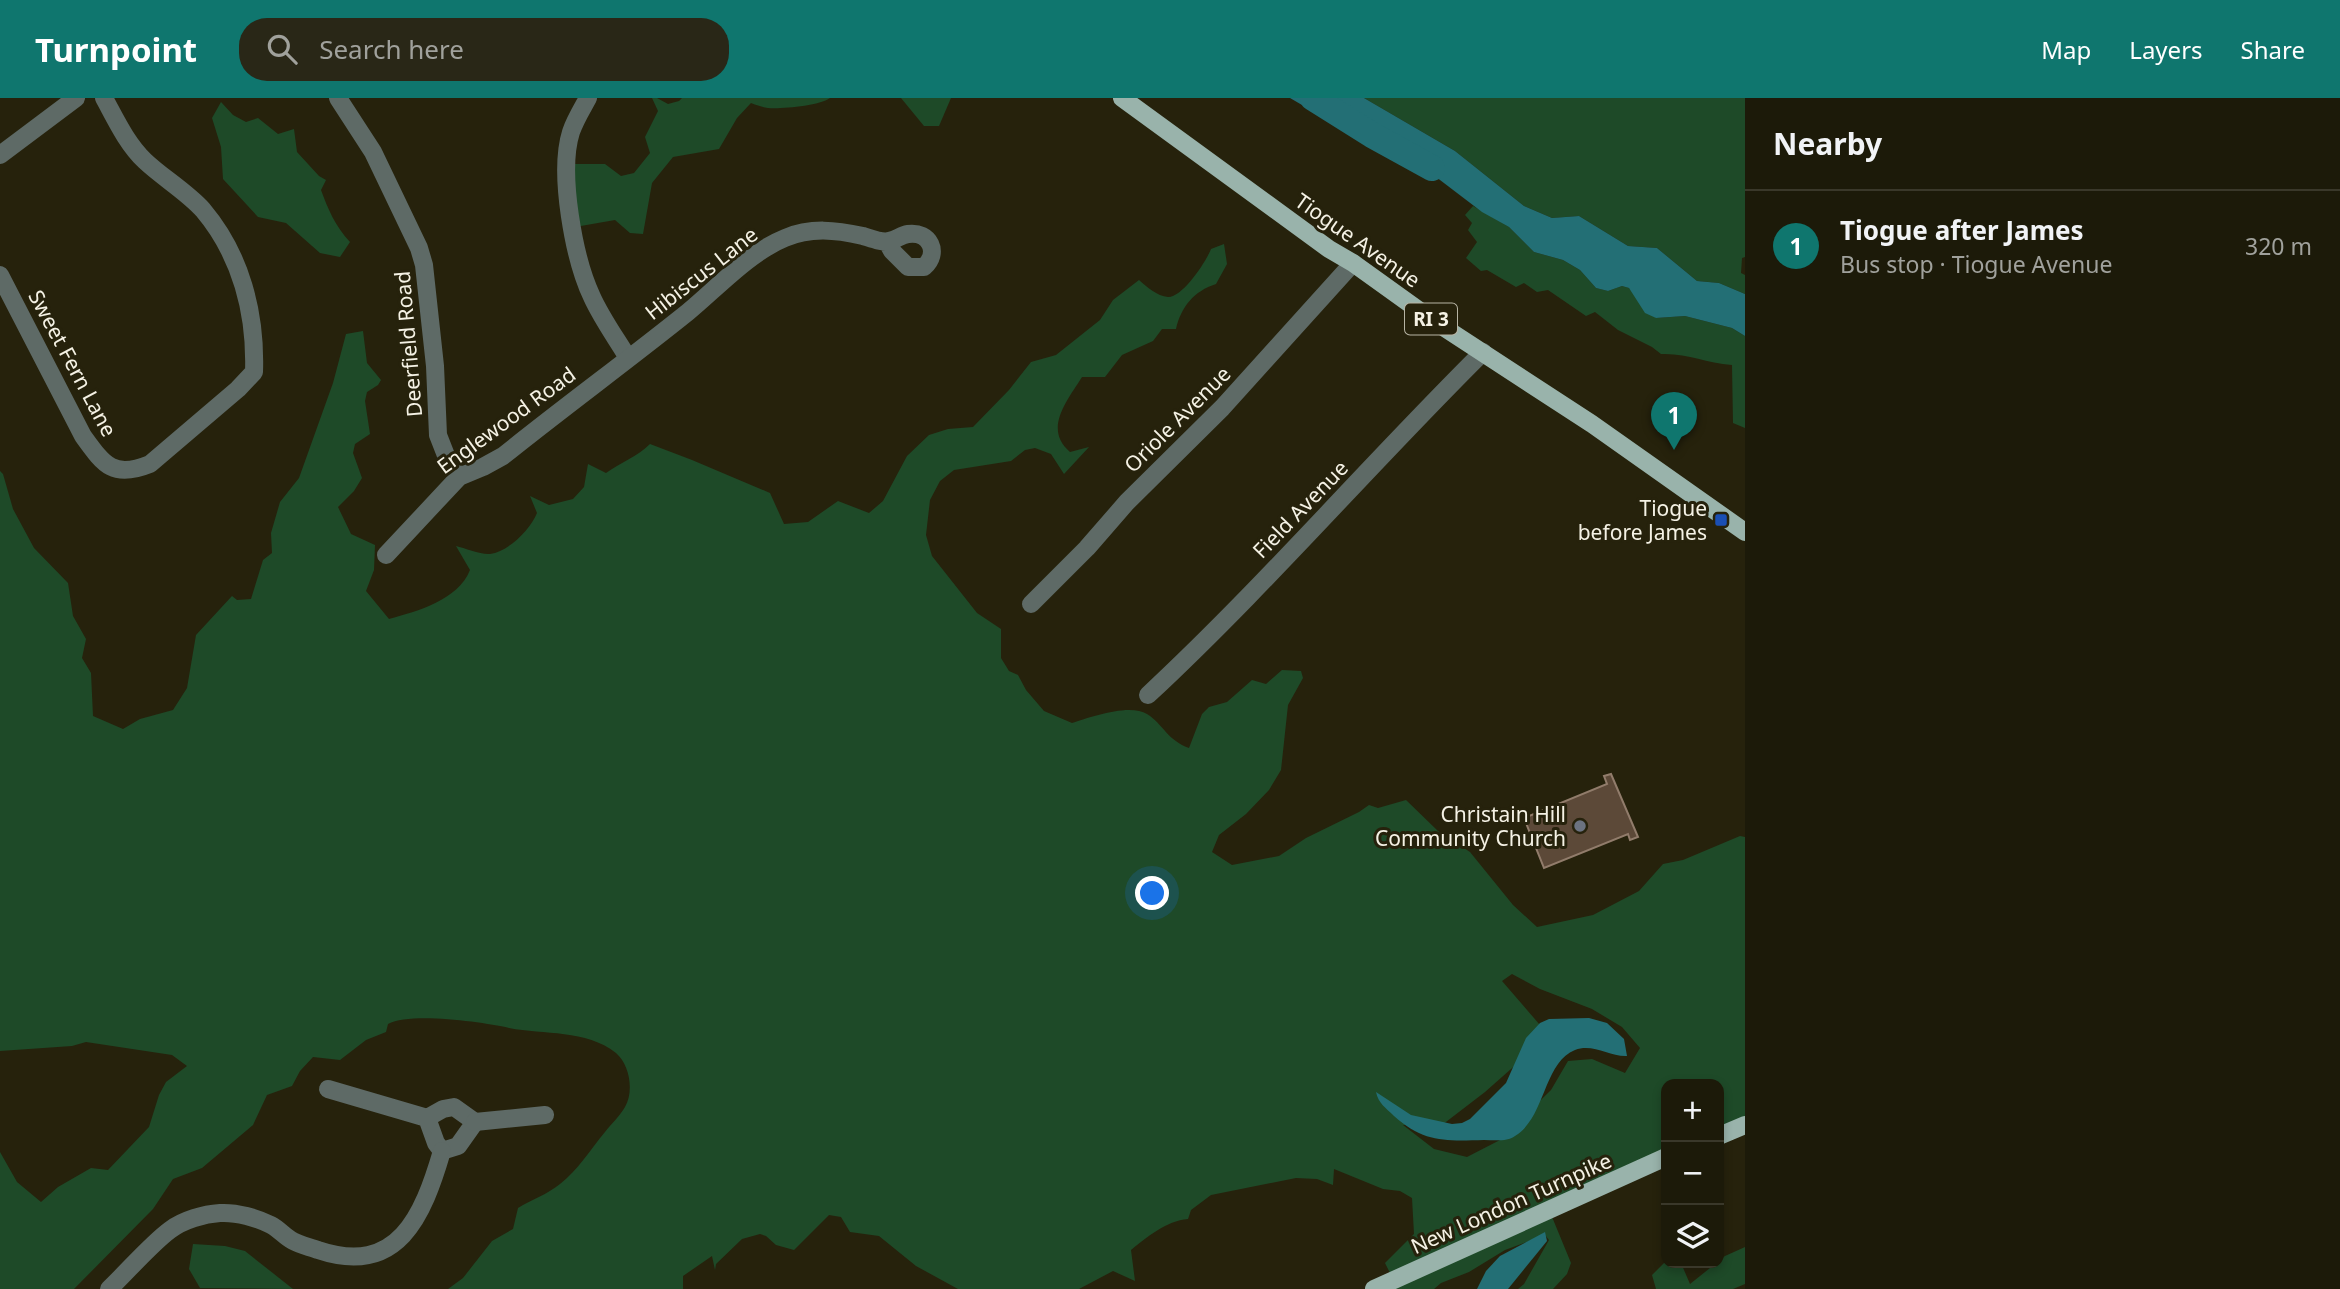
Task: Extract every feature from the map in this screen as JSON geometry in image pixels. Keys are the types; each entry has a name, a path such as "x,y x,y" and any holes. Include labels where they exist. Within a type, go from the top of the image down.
{"main road":[{"name":"Tiogue Avenue","path":"1122,98 1318,241 1602,431 1745,532"},
{"path":"1724,1134 1745,1125"},
{"name":"New London Turnpike","path":"1374,1289 1661,1159"}],"street":[{"path":"0,155 76,98"},
{"name":"Sweet Fern Lane","path":"0,275 83,436 97,456 114,470 133,471 150,464 239,389 254,372 252,321 246,289 223,237 202,208 143,159 127,139 104,98"},
{"name":"Deerfield Road","path":"338,98 373,152 425,265 435,366 438,435 447,458 459,477"},
{"path":"587,98 571,133 567,155 566,184 572,225 580,262 592,297 628,358"},
{"name":"Hibiscus Lane","path":"628,358 758,253 785,238 810,231 836,230 887,242"},
{"name":"Oriole Avenue","path":"1031,604 1087,548 1127,502 1222,408 1353,263"},
{"name":"Field Avenue","path":"1148,695 1210,637 1483,352"},
{"name":"Englewood Road","path":"386,555 459,477 503,456 628,358"},
{"path":"328,1089 427,1118 443,1109 454,1107 475,1122 545,1115"},
{"path":"427,1118 436,1143 442,1151"},
{"path":"442,1151 458,1146 475,1122"},
{"path":"109,1289 170,1229 193,1219 221,1213 248,1216 273,1226 293,1241 339,1257 369,1256 395,1244 415,1222 432,1187 442,1151"}],"green space":[{"path":"652,98 668,104 682,98 830,98 809,105 782,108 768,108 751,103 737,118 719,149 673,157 652,183 643,234 630,233 615,220 575,227 568,164 605,164 621,176 634,173 650,153 645,137 658,111"},
{"path":"901,98 951,98 939,126 924,126"},
{"path":"1364,98 1745,98 1745,257 1742,258 1741,273 1745,275 1745,294 1719,283 1697,281 1657,248 1628,246 1579,216 1552,218 1524,206 1455,151"},
{"path":"221,102 233,115 246,122 258,118 278,134 294,129 297,152 326,180 321,190 329,211 350,242 340,257 320,253 286,223 258,217 223,179 221,147 212,118"},
{"path":"1473,206 1509,227 1534,252 1563,260 1580,270 1596,288 1608,291 1622,286 1629,288 1656,318 1685,316 1732,328 1745,336 1745,428 1733,423 1732,365 1661,354 1618,330 1595,312 1586,316 1548,290 1537,292 1524,283 1516,287 1487,270 1481,271 1466,258 1477,242 1468,230 1472,223 1465,215"},
{"path":"1224,244 1227,264 1216,284 1201,291 1190,301 1181,314 1176,329 1162,329 1153,341 1122,355 1105,377 1082,377 1064,405 1058,434 1070,452 1089,447 1064,474 1051,454 1035,448 1025,450 1011,461 954,470 940,481 930,500 926,535 932,556 977,613 1001,629 1001,658 1009,671 1018,675 1026,690 1044,711 1072,723 1121,710 1140,711 1153,718 1176,741 1189,748 1202,714 1209,707 1227,702 1252,680 1266,684 1282,670 1301,671 1303,678 1288,705 1281,770 1269,790 1246,814 1219,835 1212,852 1232,865 1279,856 1306,838 1369,805 1378,808 1406,800 1438,831 1470,852 1513,905 1537,927 1593,915 1639,891 1663,864 1683,860 1740,836 1745,837 1745,1124 1724,1133 1724,1079 1661,1079 1661,1159 1550,1212 1571,1263 1567,1274 1553,1289 1518,1289 1524,1284 1549,1240 1545,1235 1505,1250 1434,1289 1394,1289 1385,1263 1414,1234 1412,1198 1400,1191 1383,1189 1334,1169 1333,1185 1317,1179 1296,1178 1211,1195 1191,1210 1188,1219 1165,1226 1131,1250 1135,1281 1113,1271 1079,1289 958,1289 916,1266 879,1236 850,1232 841,1217 829,1215 794,1250 776,1245 760,1234 742,1239 716,1264 715,1270 712,1256 683,1276 683,1289 448,1289 463,1278 492,1241 513,1229 518,1208 555,1188 573,1172 623,1110 628,1101 630,1086 621,1058 592,1040 564,1034 429,1018 399,1020 388,1024 386,1032 366,1040 340,1060 313,1057 300,1071 292,1086 267,1095 253,1125 202,1168 173,1179 153,1209 74,1289 0,1289 0,1152 17,1182 41,1202 58,1187 91,1168 108,1170 149,1127 166,1082 187,1066 172,1055 86,1042 72,1046 0,1051 0,471 13,509 34,548 68,583 73,616 86,639 82,658 91,673 93,716 123,729 140,719 173,710 187,688 196,635 232,596 237,600 251,599 263,560 272,553 271,533 280,502 299,478 333,383 346,334 363,331 367,363 381,380 367,392 365,401 370,434 355,444 353,453 362,478 354,491 338,507 351,534 375,545 374,570 366,591 389,619 436,603 456,589 470,570 456,546 490,554 504,549 518,539 537,513 530,496 549,505 573,499 584,487 588,464 606,473 650,444 770,493 784,524 808,522 838,501 869,513 883,501 907,456 929,435 948,429 973,427 1009,390 1031,362 1056,355 1100,320 1113,300 1139,280 1152,291 1168,297 1174,296 1186,286 1211,249","holes":["1512,974 1540,989 1592,1009 1622,1027 1640,1048 1625,1073 1592,1059 1568,1061 1551,1090 1500,1140 1467,1157 1434,1149 1403,1125 1442,1125 1529,1053 1540,1025 1502,981"]},
{"path":"193,1244 225,1246 245,1251 293,1289 200,1288 189,1269"},
{"path":"1745,1247 1745,1284 1733,1289 1656,1289 1652,1275 1661,1266 1683,1268 1690,1284 1710,1268 1724,1268 1725,1256"}],"water":[{"path":"1290,98 1364,98 1455,151 1524,206 1552,218 1579,216 1628,246 1657,248 1697,281 1719,283 1745,294 1745,336 1732,328 1685,316 1656,318 1645,313 1629,288 1622,286 1608,291 1596,288 1580,270 1563,260 1534,252 1509,227 1482,212 1398,148 1338,126"},
{"path":"1589,1018 1607,1023 1624,1039 1627,1056 1582,1048 1565,1057 1556,1066 1533,1116 1512,1138 1458,1140 1426,1136 1405,1125 1377,1096 1376,1092 1411,1115 1452,1124 1462,1123 1470,1119 1506,1083 1526,1038 1540,1023 1549,1019"},
{"path":"1545,1232 1547,1241 1508,1289 1477,1289 1486,1271 1500,1256"}],"building":[{"name":"Christain Hill Community Church","path":"1611,774 1638,837 1630,840 1628,834 1544,868 1524,818 1607,784 1604,776"}],"waterway":[{"path":"1313,98 1432,168"}],"place":[{"name":"Tiogue after James","path":"1674,450"},
{"name":"Tiogue before James","path":"1721,520"},
{"name":"Christain Hill Community Church","path":"1580,826"}]}
